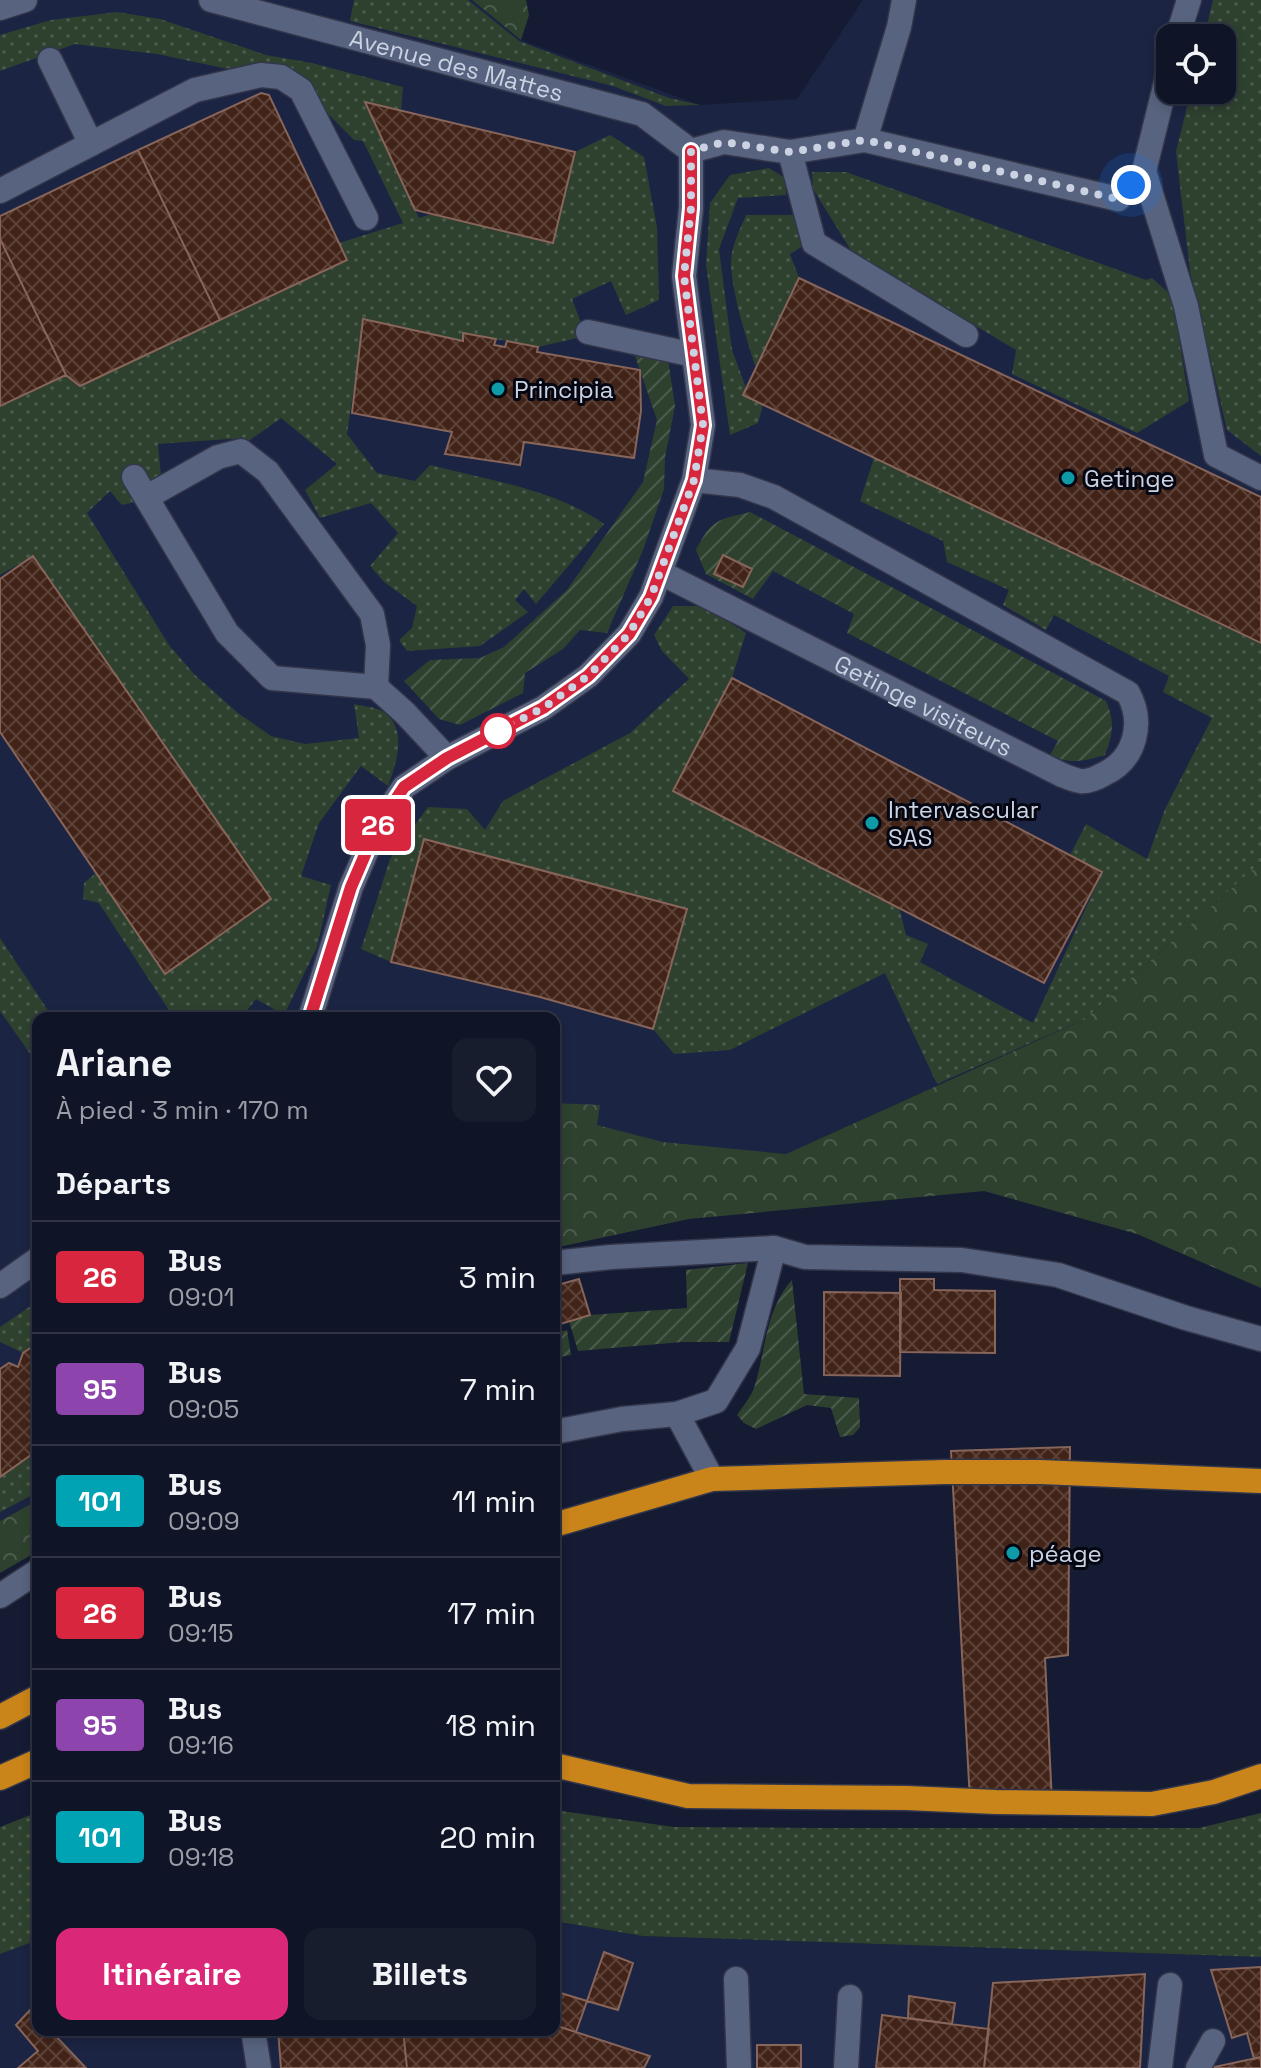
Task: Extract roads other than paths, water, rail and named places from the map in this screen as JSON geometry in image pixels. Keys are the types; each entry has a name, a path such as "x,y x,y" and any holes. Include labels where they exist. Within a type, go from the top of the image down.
{"highway":[{"path":"560,1523 712,1479 1040,1472 1259,1482"},
{"path":"0,1717 32,1700"},
{"path":"0,1778 32,1764"},
{"path":"560,1766 688,1796 996,1802 1152,1804 1214,1792 1261,1776"}],"street":[{"path":"0,8 25,0"},
{"name":"Avenue des Mattes","path":"211,0 642,114 691,151"},
{"path":"865,140 899,27 904,0"},
{"path":"1181,24 1189,0"},
{"path":"50,60 91,144"},
{"path":"1,189 195,90 261,75 281,77 301,90 366,218"},
{"path":"312,1012 351,887 376,829 404,787 447,758 543,708 588,676 629,634 651,597 694,480 703,425 684,276 691,208 691,151 724,142 790,152 865,140 1118,199 1144,171 1161,104"},
{"path":"790,152 814,243 966,335"},
{"path":"1144,171 1186,306 1216,455 1261,478"},
{"path":"588,332 694,355"},
{"path":"376,687 378,645 372,614 268,472 241,451 141,487 227,633 272,678 376,687 447,758"},
{"name":"Getinge visiteurs","path":"661,573 1062,775 1080,781 1110,772 1123,761 1137,732 1134,703 1128,693 774,497 740,485 694,480"},
{"path":"560,1431 622,1419 677,1414 716,1401 748,1348 774,1248"},
{"path":"560,1262 774,1248 805,1257 962,1260 1058,1275 1186,1318 1261,1339"},
{"path":"0,1286 32,1263"},
{"path":"677,1414 712,1479"},
{"path":"0,1596 32,1575"},
{"path":"736,1979 739,2068"},
{"path":"1160,2068 1170,1985"},
{"path":"846,2068 850,1997"},
{"path":"254,2036 259,2068"},
{"path":"1198,2068 1213,2041"}],"place":[{"name":"Principia","path":"498,389"},
{"name":"Getinge","path":"1068,478"},
{"name":"Intervascular SAS","path":"872,823"},
{"name":"péage","path":"1013,1553"}]}
